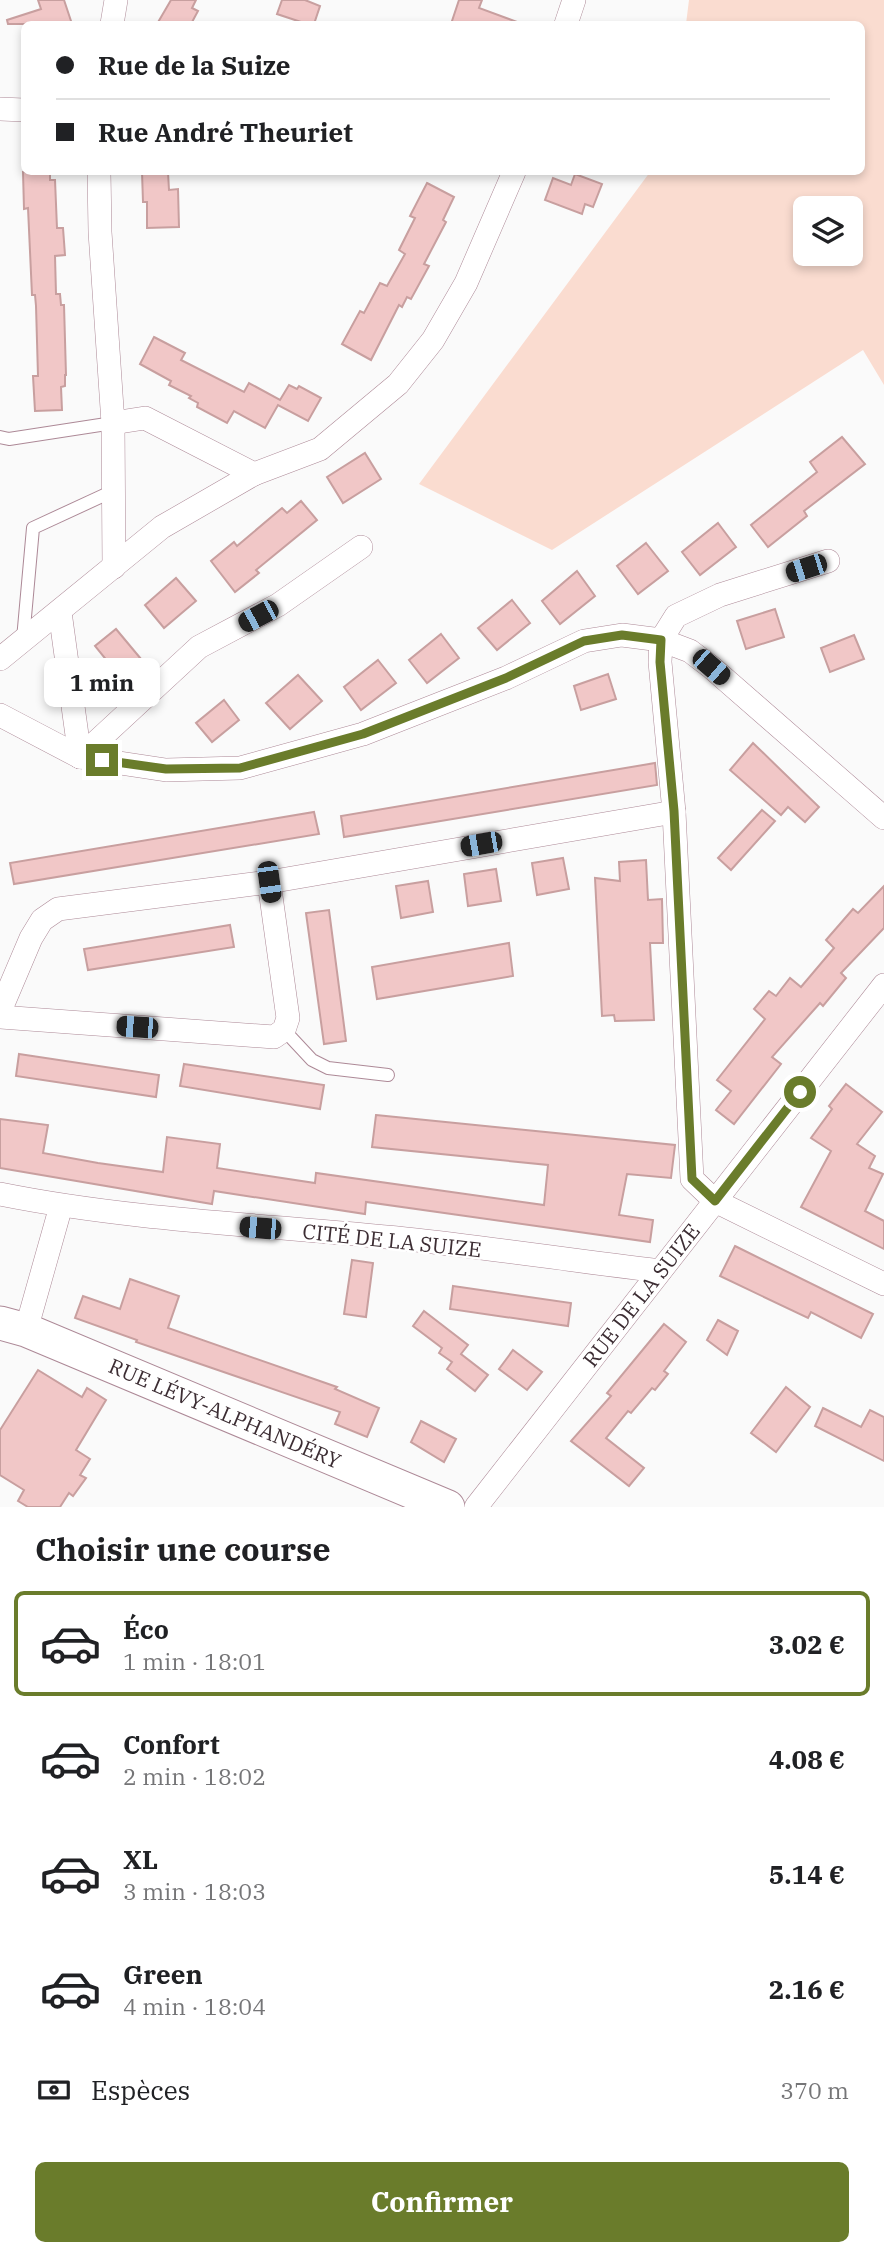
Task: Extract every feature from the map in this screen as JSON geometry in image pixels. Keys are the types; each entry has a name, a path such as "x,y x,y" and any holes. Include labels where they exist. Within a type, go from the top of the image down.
{"street":[{"path":"112,21 116,0"},
{"path":"567,21 574,0"},
{"path":"0,109 21,110"},
{"path":"99,175 100,232 113,423 114,567"},
{"path":"0,659 162,527 254,474 320,449 398,384 433,340 466,283 513,175"},
{"path":"113,423 145,418 254,474"},
{"path":"80,757 199,647 278,605 361,547"},
{"path":"828,561 720,595 676,616 661,640 660,662 674,811 692,1179 715,1201 884,1284"},
{"path":"60,612 80,757"},
{"path":"0,715 80,757 166,769 240,768 363,734 506,678 584,641 622,635 661,640 690,651 884,818"},
{"path":"0,1011 31,938 42,920 58,909 269,882 674,811"},
{"path":"0,1017 274,1037 284,1030 288,1018 269,882"},
{"name":"RUE DE LA SUIZE","path":"476,1507 884,985"},
{"name":"CITÉ DE LA SUIZE","path":"0,1194 61,1206 235,1226 406,1239 660,1271"},
{"path":"10,1331 61,1206"},
{"name":"RUE LÉVY-ALPHANDÉRY","path":"10,1331 448,1507"}],"lane":[{"path":"0,436 9,439 113,423"},
{"path":"23,642 33,528 113,491"},
{"path":"284,1030 313,1060 328,1068 388,1075"}],"shaded area":[{"path":"689,0 884,0 884,385 863,350 552,550 419,484 648,175 865,175 865,21 686,21"}],"building":[{"path":"38,0 64,0 71,21 21,21 21,24 8,24 7,20 41,9"},
{"path":"171,0 196,0 192,8 198,11 193,21 159,21"},
{"path":"282,0 305,0 320,6 315,21 298,21 277,14"},
{"path":"459,0 482,0 479,8 514,21 452,21"},
{"path":"23,175 50,175 50,180 55,180 57,228 63,228 65,255 55,256 56,294 60,294 61,305 64,305 66,375 65,386 61,387 62,410 35,411 33,376 38,376 36,306 35,295 32,295 28,208 24,209"},
{"path":"142,175 168,175 169,190 178,189 179,227 147,228 147,202 143,202"},
{"path":"575,175 602,184 593,207 585,204 582,214 545,200 553,178 571,185"},
{"path":"427,183 454,197 443,220 446,222 424,264 429,266 411,299 407,297 402,307 399,305 371,360 342,344 360,311 364,313 380,283 387,286 405,254 399,250 415,218 410,216"},
{"path":"154,337 185,353 181,360 244,392 249,383 280,400 289,385 297,389 299,386 321,398 308,421 278,405 265,428 234,411 227,423 197,407 198,403 189,398 191,396 169,385 171,381 140,364"},
{"path":"842,437 865,464 804,511 807,516 768,547 751,525 817,472 810,462"},
{"path":"365,453 381,479 343,503 327,477"},
{"path":"301,501 317,520 256,570 259,573 235,592 211,561 234,542 237,546 282,508 287,513"},
{"path":"718,523 736,547 700,575 682,552"},
{"path":"646,543 668,571 638,594 617,566"},
{"path":"577,571 595,596 560,624 542,601"},
{"path":"176,578 196,601 164,628 145,605"},
{"path":"512,600 530,623 497,650 478,628"},
{"path":"775,609 784,637 746,649 737,621"},
{"path":"116,629 146,665 125,683 95,646"},
{"path":"441,634 459,658 427,683 409,660"},
{"path":"854,635 864,659 830,672 821,648"},
{"path":"378,660 396,683 361,710 344,687"},
{"path":"608,674 616,699 581,710 574,686"},
{"path":"298,675 322,701 290,729 266,703"},
{"path":"224,700 239,720 212,742 196,723"},
{"path":"753,743 819,807 805,822 788,807 781,815 730,770"},
{"path":"655,763 657,785 344,837 341,816"},
{"path":"762,810 775,821 731,870 718,858"},
{"path":"314,812 319,834 14,884 10,863"},
{"path":"563,858 569,889 537,895 532,863"},
{"path":"646,860 648,900 662,899 663,943 650,943 654,1020 615,1021 614,1015 602,1016 595,878 620,881 619,862"},
{"path":"496,869 501,901 468,906 464,874"},
{"path":"428,881 433,912 401,918 396,886"},
{"path":"884,886 884,928 841,973 846,978 823,1006 820,1003 772,1057 781,1064 734,1124 716,1110 731,1091 717,1080 765,1019 754,1009 769,991 776,996 790,978 801,987 834,948 826,940 853,909 858,913"},
{"path":"329,910 346,1041 324,1044 306,913"},
{"path":"230,925 234,947 88,970 84,949"},
{"path":"509,943 513,976 377,999 372,967"},
{"path":"19,1054 159,1075 156,1097 16,1076"},
{"path":"184,1064 324,1085 320,1109 180,1086"},
{"path":"846,1084 882,1112 857,1144 875,1156 869,1168 883,1174 865,1211 884,1221 884,1249 801,1207 831,1151 811,1138 832,1109 829,1106"},
{"path":"376,1115 675,1145 671,1178 627,1174 619,1215 653,1220 650,1242 366,1202 365,1214 214,1191 212,1204 0,1168 0,1119 48,1125 43,1153 98,1163 163,1172 167,1137 220,1144 217,1168 315,1183 316,1173 544,1205 548,1165 372,1147"},
{"path":"735,1246 873,1314 861,1338 811,1312 808,1318 720,1276"},
{"path":"352,1260 373,1263 366,1317 344,1314"},
{"path":"130,1279 179,1296 168,1328 337,1387 335,1389 379,1408 367,1437 335,1424 340,1412 136,1342 137,1340 75,1318 83,1296 120,1309"},
{"path":"453,1286 571,1303 568,1326 450,1309"},
{"path":"424,1311 468,1345 461,1354 488,1375 475,1391 447,1369 452,1362 439,1353 442,1348 413,1326"},
{"path":"718,1320 738,1331 727,1355 707,1340"},
{"path":"664,1324 686,1342 664,1371 668,1374 655,1390 652,1388 631,1413 628,1411 606,1438 644,1468 629,1486 571,1441 611,1396 607,1393"},
{"path":"513,1350 542,1372 527,1390 499,1369"},
{"path":"38,1370 82,1397 87,1388 106,1400 76,1450 90,1459 80,1475 86,1478 73,1496 69,1493 60,1507 28,1507 18,1501 24,1490 0,1475 0,1430"},
{"path":"786,1387 810,1407 776,1452 751,1433"},
{"path":"823,1408 861,1427 870,1410 884,1417 884,1461 815,1426"},
{"path":"421,1421 456,1439 444,1462 411,1442"}],"route":[{"path":"102,760 166,769 240,768 363,734 506,678 584,641 622,635 661,640 660,662 674,811 692,1179 715,1201 800,1092"}]}
